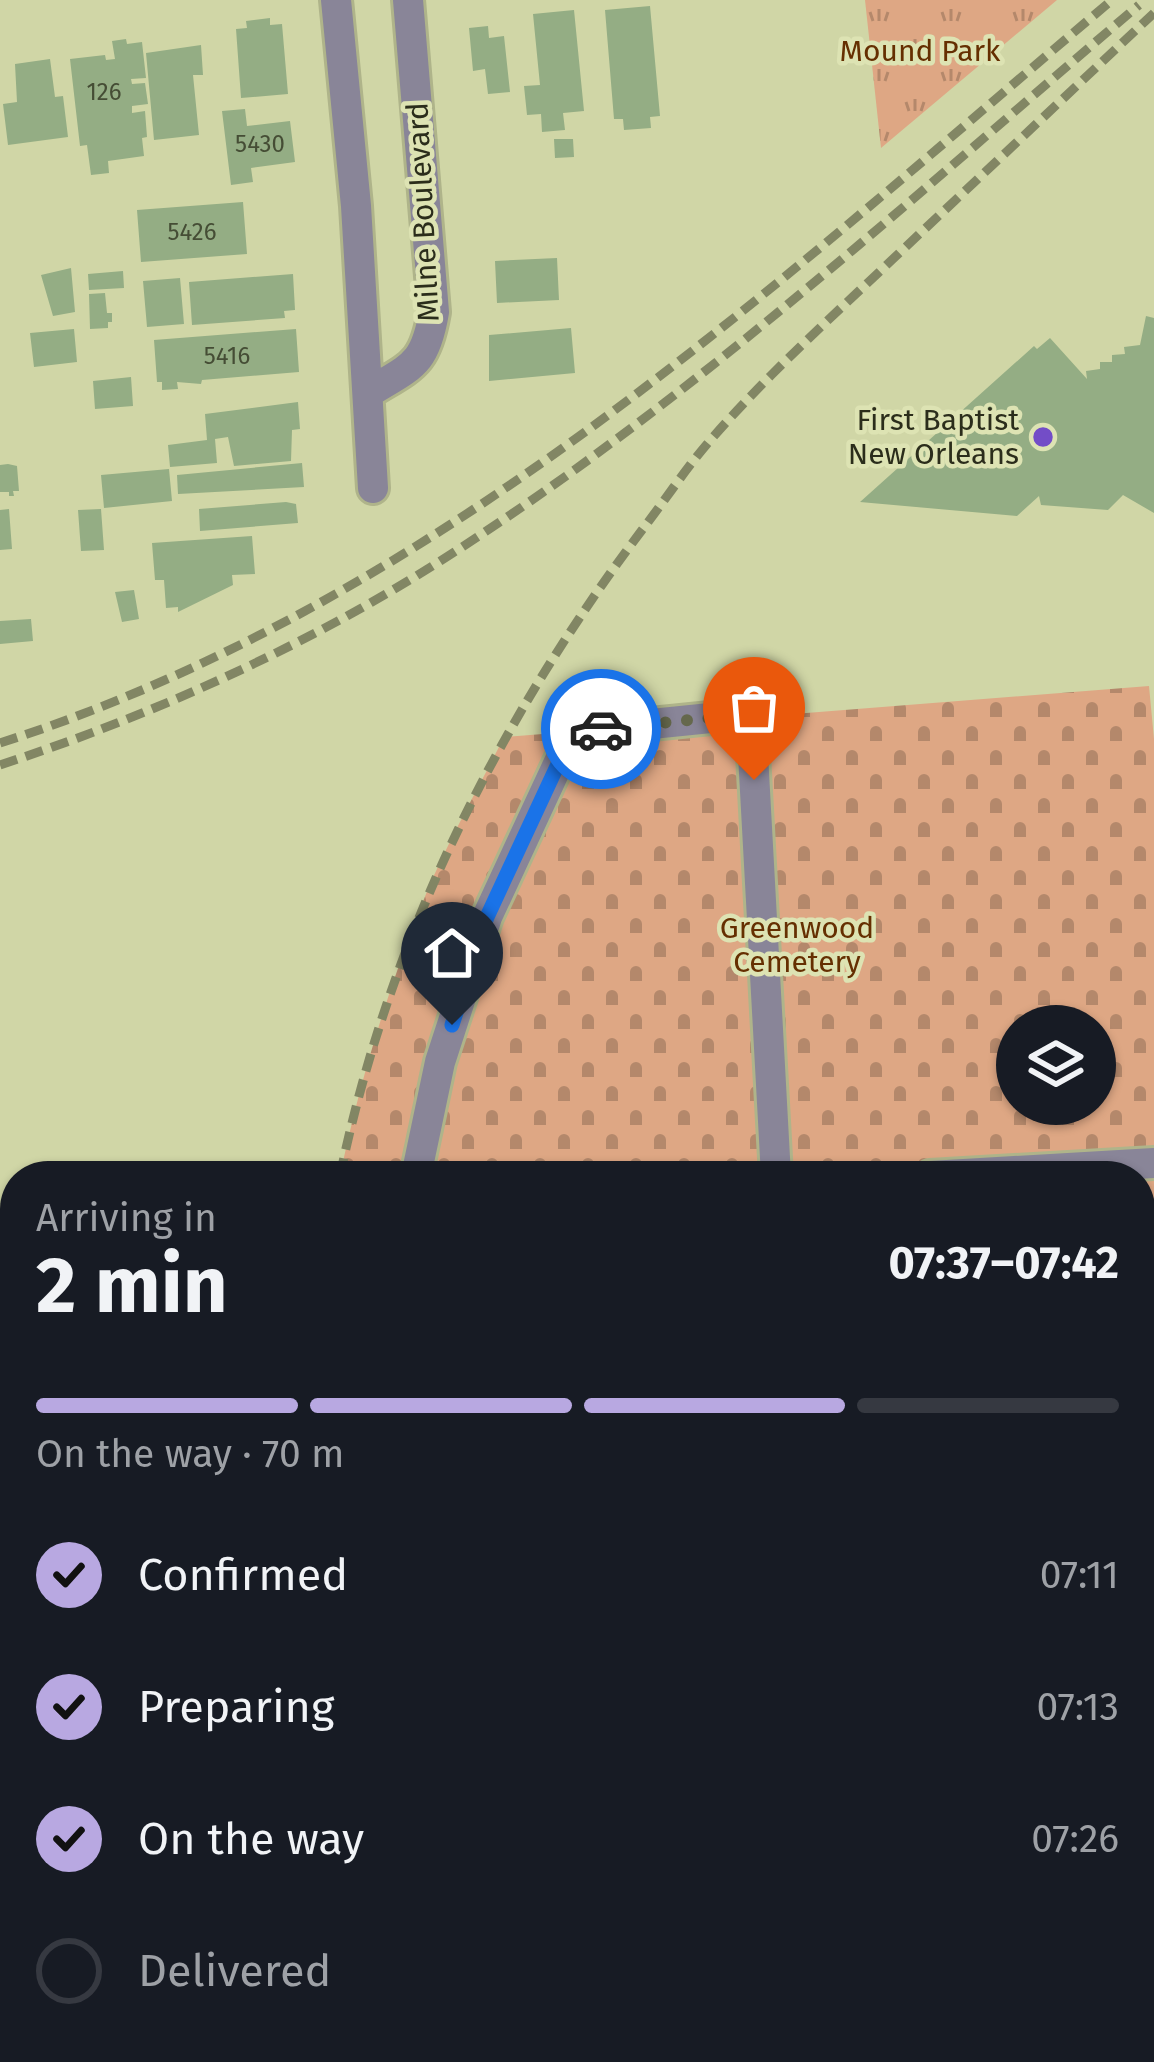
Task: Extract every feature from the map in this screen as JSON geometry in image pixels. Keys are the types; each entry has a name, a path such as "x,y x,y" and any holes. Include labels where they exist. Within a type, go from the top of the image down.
{"street":[{"path":"336,0 356,206 373,488"},
{"name":"Milne Boulevard","path":"368,392 419,359 429,345 434,312 408,0"},
{"path":"419,1161 440,1061 487,917 573,732 730,716 746,721 752,736 775,1161"}],"green space":[{"name":"Mound Park","path":"865,0 1057,0 881,148"},
{"name":"Greenwood Cemetery","path":"1149,686 1154,739 1154,1161 344,1161 366,1068 426,894 504,737"}],"building":[{"path":"650,6 660,116 650,117 651,128 624,130 623,119 614,119 605,10"},
{"path":"574,10 584,111 563,113 565,130 542,132 541,114 527,115 524,86 540,85 533,14"},
{"path":"270,18 270,25 282,24 288,94 241,98 236,29 247,28 246,21"},
{"path":"488,26 489,38 504,36 510,92 488,94 485,69 473,71 469,28"},
{"path":"126,39 127,44 142,42 146,78 131,79 132,84 145,83 148,104 132,106 132,113 145,111 144,156 108,161 109,173 91,175 87,145 80,146 70,59 105,55 106,60 115,59 112,41"},
{"path":"201,45 203,75 193,75 199,135 154,140 146,53"},
{"path":"50,59 55,97 63,96 68,137 8,145 3,104 17,102 15,64"},
{"path":"245,109 247,126 290,121 295,162 251,168 253,182 231,185 222,111"},
{"path":"554,139 573,139 574,157 555,158"},
{"path":"243,202 247,254 141,262 137,210"},
{"path":"557,258 559,300 497,303 495,261"},
{"path":"71,268 75,312 53,316 41,275"},
{"path":"123,271 124,288 89,290 88,274"},
{"path":"293,274 295,310 284,311 285,318 192,325 189,282"},
{"path":"180,278 184,324 147,327 143,281"},
{"path":"105,293 112,322 108,328 90,329 89,294"},
{"name":"First Baptist New Orleans","path":"1146,316 1154,318 1154,513 1123,495 1108,510 1041,505 1039,496 1017,516 860,502 1034,346 1037,349 1050,338 1087,379 1086,371 1100,369 1100,362 1112,362 1112,355 1125,354 1124,347 1140,345"},
{"path":"571,328 575,373 489,381 489,335"},
{"path":"74,329 77,362 34,367 30,333"},
{"path":"296,329 299,372 202,380 201,384 177,382 178,389 162,390 162,382 157,382 154,340"},
{"path":"131,377 133,406 95,409 93,381"},
{"path":"298,402 300,429 292,430 291,461 234,466 228,437 215,439 217,463 170,467 168,445 207,440 205,414"},
{"path":"302,463 304,487 178,494 177,475"},
{"path":"0,465 17,466 19,491 13,491 14,496 0,492"},
{"path":"169,469 172,501 104,508 101,475"},
{"path":"296,504 298,523 200,531 199,509"},
{"path":"9,509 12,549 0,550 0,510"},
{"path":"101,509 104,550 81,551 78,510"},
{"path":"252,536 255,574 232,575 233,585 178,612 178,607 166,608 164,580 155,580 152,543"},
{"path":"134,590 139,619 122,622 115,592"},
{"path":"31,619 33,641 0,644 0,621"}],"railway":[{"path":"0,743 159,683 310,608 453,523 591,427 725,325 1112,0"},
{"path":"0,765 119,722 236,672 350,614 459,549 549,488 723,357 1139,5"},
{"path":"344,1161 387,1002 455,836 496,756 589,603 695,459 757,389 1154,13"}],"way so far":[{"path":"601,729 730,716 746,721 752,736 754,780"}],"place":[{"name":"First Baptist New Orleans","path":"1043,437"}],"route":[{"path":"452,1025 487,917 573,732 601,729"}]}
